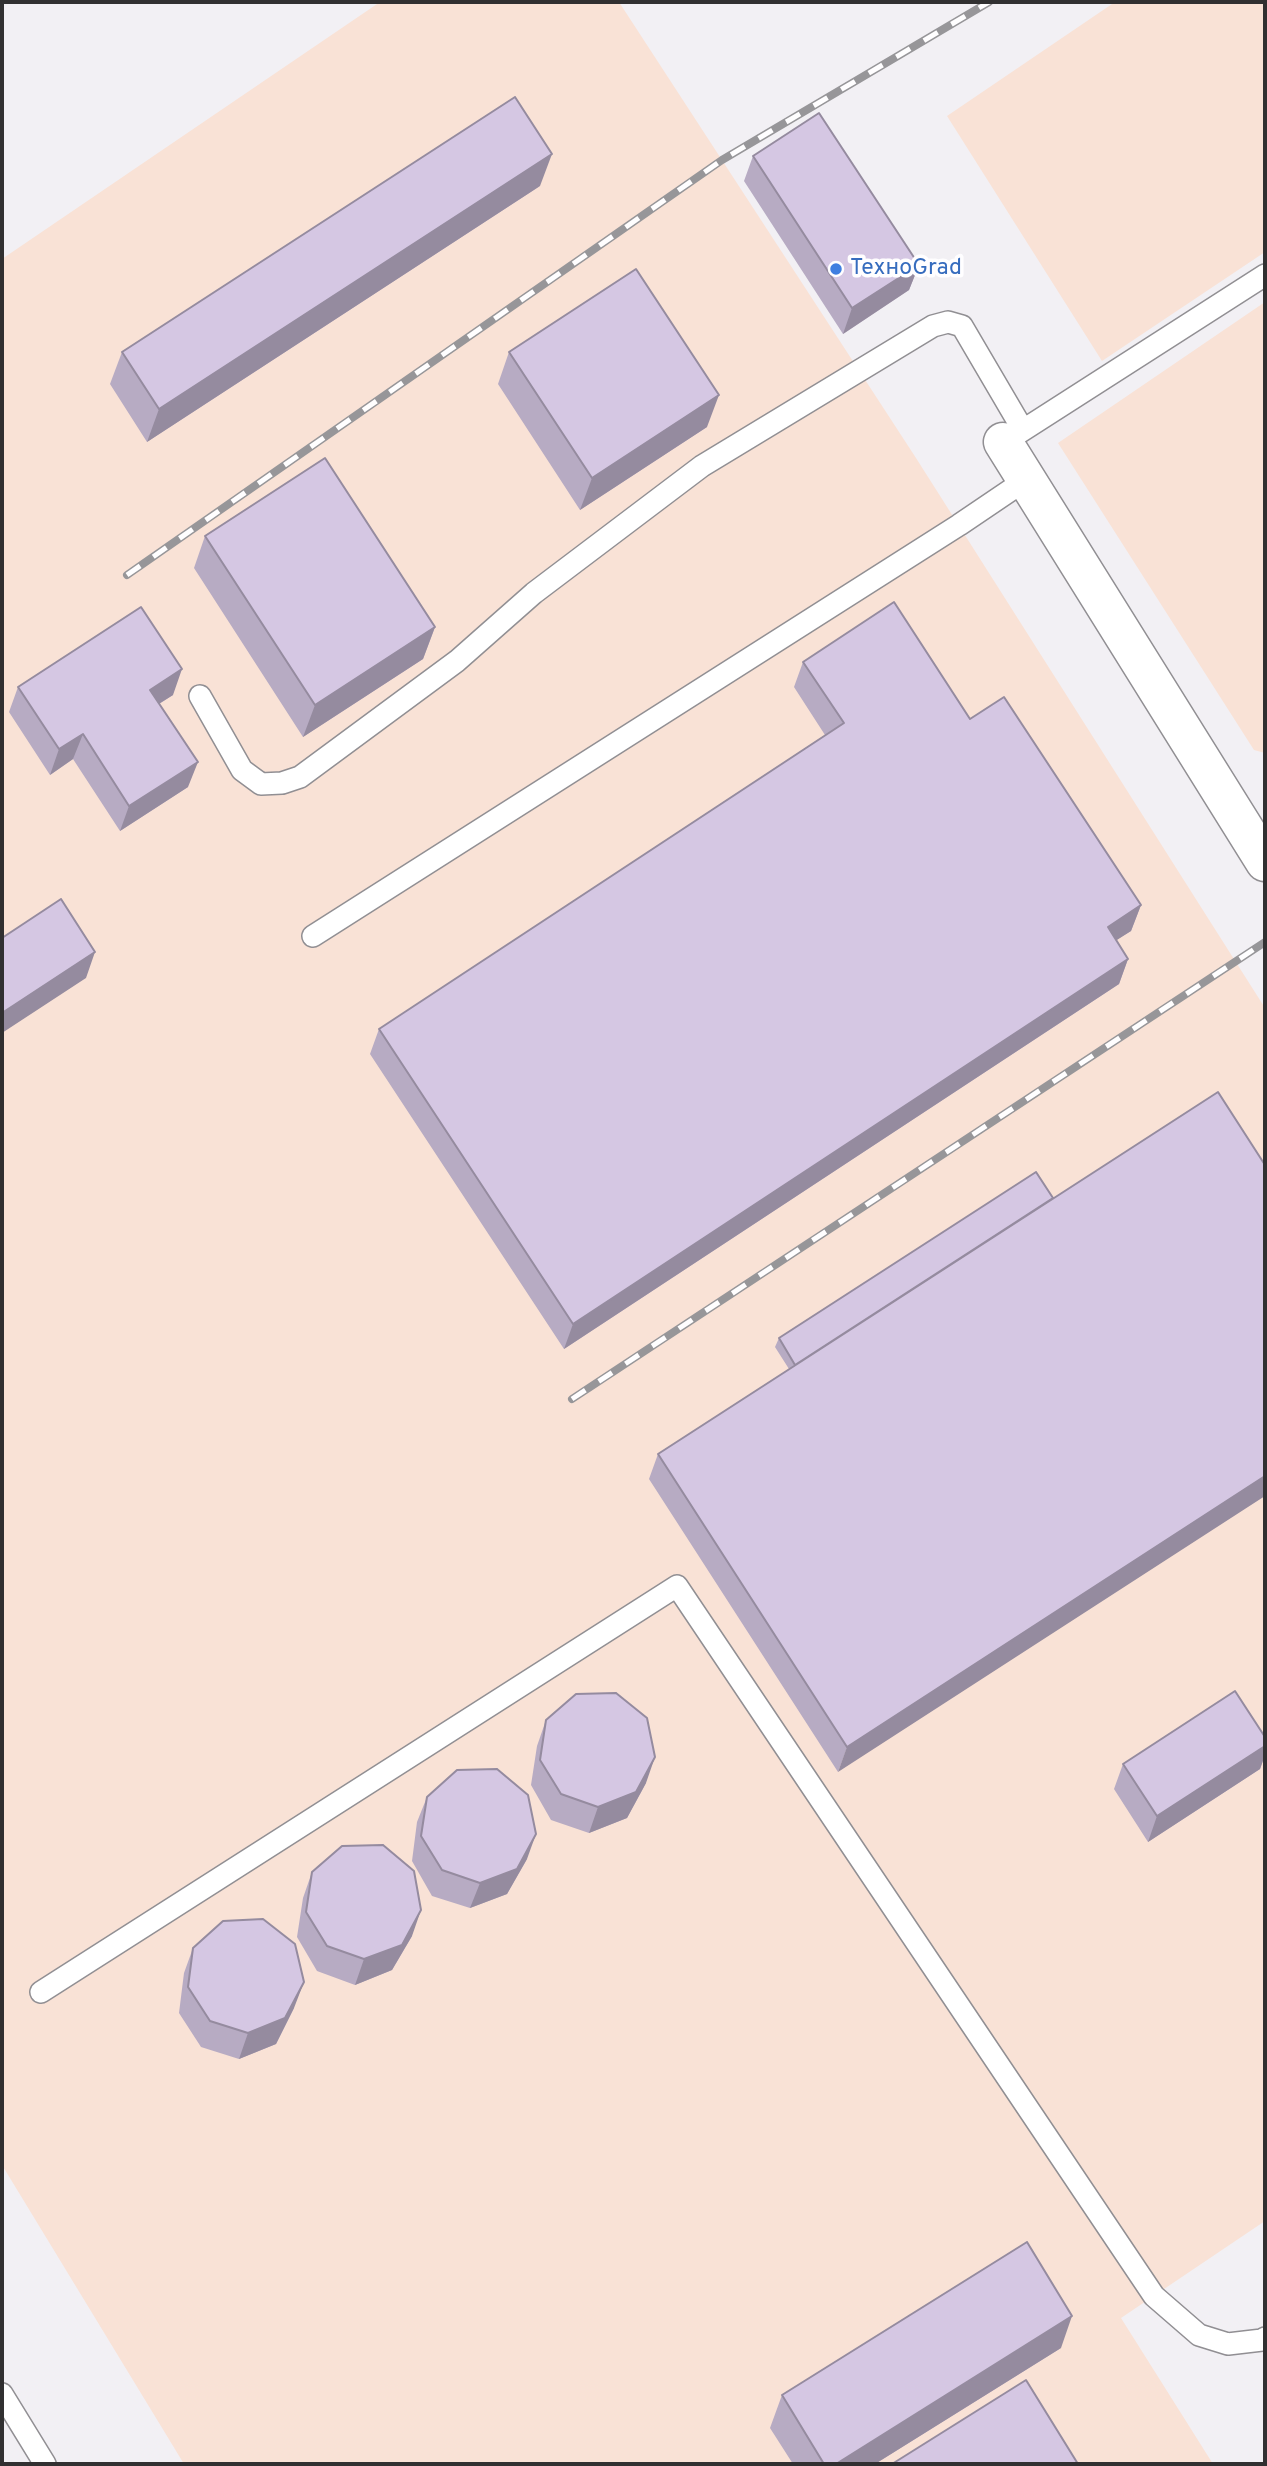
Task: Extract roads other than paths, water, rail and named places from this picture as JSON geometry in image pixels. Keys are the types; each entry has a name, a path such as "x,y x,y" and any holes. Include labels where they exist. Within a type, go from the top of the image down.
{"street":[{"path":"1013,436 1027,479 1265,862"}],"lane":[{"path":"200,696 242,770 261,784 282,783 300,777 457,661 534,593 702,466 933,326 948,321 962,326 1013,436 1265,275"},
{"path":"313,936 947,533 1027,479"},
{"path":"41,1993 677,1586 1154,2295 1199,2335 1228,2344 1265,2338"},
{"path":"2,2394 45,2464"}],"railway":[{"path":"127,575 722,160 989,2"},
{"path":"572,1399 1265,942"}],"place":[{"name":"ТехноGrad","path":"836,269"}]}
